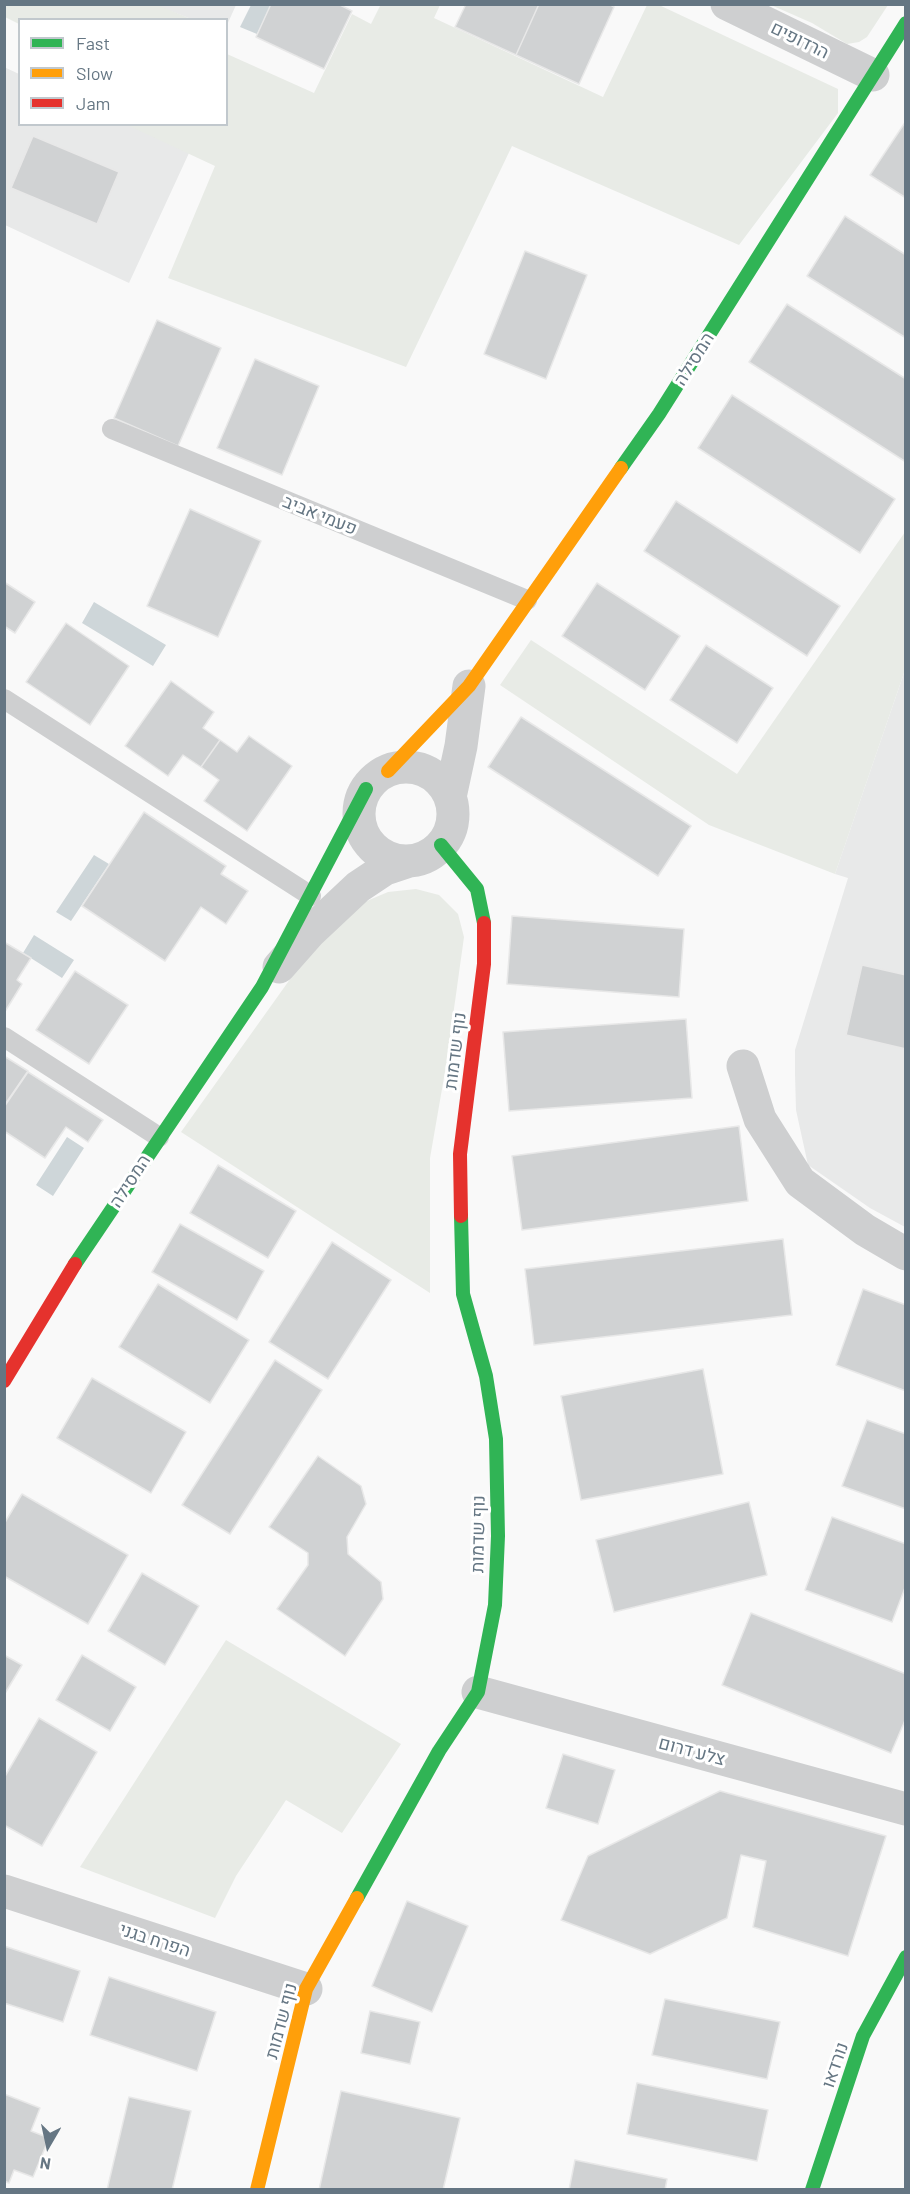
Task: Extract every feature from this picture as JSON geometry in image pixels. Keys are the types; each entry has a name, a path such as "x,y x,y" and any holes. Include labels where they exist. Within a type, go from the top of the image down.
{"street":[{"name":"הרדופים","path":"727,4 873,75"},
{"name":"המסילה","path":"4,1381 77,1261 262,987 311,896 346,824 377,780 469,686 659,414 906,23"},
{"name":"המסילה","path":"262,987 309,933 358,887 385,870 424,858 441,845 452,825 453,811 450,797 461,746 469,686"},
{"path":"410,861 395,860 370,844 363,832 359,817 360,803 377,780 402,768 417,769 431,775 442,784 450,797"},
{"name":"נוף שדמות","path":"257,2190 306,1989 439,1751 478,1692 495,1605 498,1536 496,1439 486,1376 463,1294 460,1155 484,964 484,918 477,889 441,845"},
{"path":"743,1066 760,1119 800,1182 865,1230 906,1254"},
{"name":"צלע דרום","path":"478,1692 906,1809"},
{"name":"הפרח בגני","path":"4,1891 306,1989"},
{"name":"נורדאו","path":"812,2190 863,2036 906,1957"}],"lane":[{"name":"פעמי אביב","path":"112,429 527,600"},
{"path":"4,699 311,896"},
{"path":"4,1037 159,1137"}],"shaded area":[{"path":"155,4 189,18 18,18 18,24 5,17 5,5"},
{"path":"381,4 440,5 434,18 603,97 647,5 659,5 838,89 838,113 739,245 512,146 406,367 168,278 215,166 129,126 228,126 228,54 314,93 352,14 371,24"},
{"path":"888,4 867,37 859,42 847,44 812,23 771,5"},
{"path":"155,5 236,5 228,23 228,18 188,18"},
{"path":"251,5 271,5 257,34 240,27"},
{"path":"4,67 18,74 18,126 131,126 189,153 129,283 5,225"},
{"path":"905,532 905,670 835,874 709,825 500,685 531,640 737,774"},
{"path":"94,602 166,645 153,666 82,623"},
{"path":"905,670 905,1227 870,1208 808,1165 796,1110 795,1050 848,878 835,874"},
{"path":"94,855 109,864 71,921 56,912"},
{"path":"416,889 439,895 458,914 464,937 446,1066 430,1158 430,1293 181,1132 298,968 348,909 388,892"},
{"path":"34,935 74,960 62,978 23,953"},
{"path":"67,1137 84,1148 53,1196 36,1185"},
{"path":"226,1640 401,1744 342,1833 286,1800 236,1876 215,1918 80,1867"}],"building":[{"path":"271,4 338,4 352,11 324,69 256,37"},
{"path":"466,4 539,4 516,55 455,27"},
{"path":"539,4 609,4 614,7 579,84 516,55"},
{"path":"906,121 906,198 870,175"},
{"path":"33,136 119,172 97,224 11,188"},
{"path":"845,216 906,255 906,338 807,276"},
{"path":"525,251 587,275 546,379 484,354"},
{"path":"787,304 906,379 906,462 749,362"},
{"path":"157,320 221,348 178,446 114,418"},
{"path":"255,359 319,386 282,475 217,448"},
{"path":"732,395 895,499 860,553 698,448"},
{"path":"676,501 840,606 807,656 644,551"},
{"path":"190,509 261,541 218,637 147,606"},
{"path":"4,582 35,602 15,633 4,626"},
{"path":"597,583 680,636 645,690 562,636"},
{"path":"66,623 129,666 90,725 26,682"},
{"path":"706,645 773,688 737,743 670,700"},
{"path":"171,681 214,712 203,728 220,740 201,767 183,755 168,776 125,746"},
{"path":"521,717 691,826 658,876 488,767"},
{"path":"249,736 292,766 247,831 204,801 219,780 201,767 220,740 237,752"},
{"path":"144,812 226,866 221,874 248,891 226,924 201,907 165,961 82,906"},
{"path":"512,916 684,929 679,997 507,984"},
{"path":"4,942 31,958 17,980 22,984 6,1010 4,1009"},
{"path":"862,965 906,975 906,1049 846,1035"},
{"path":"75,971 128,1005 89,1064 36,1030"},
{"path":"686,1019 692,1098 509,1111 503,1032"},
{"path":"4,1056 28,1071 4,1106"},
{"path":"28,1072 103,1120 88,1142 66,1127 45,1158 4,1131 4,1107"},
{"path":"739,1126 748,1201 522,1230 512,1156"},
{"path":"218,1165 296,1211 268,1258 190,1213"},
{"path":"180,1224 264,1271 237,1320 152,1272"},
{"path":"783,1239 792,1315 534,1345 525,1269"},
{"path":"332,1242 391,1280 328,1379 269,1342"},
{"path":"158,1284 249,1340 210,1403 119,1347"},
{"path":"863,1289 906,1305 906,1391 836,1365"},
{"path":"275,1360 322,1390 230,1534 182,1505"},
{"path":"703,1369 723,1474 581,1500 561,1396"},
{"path":"92,1378 186,1432 151,1493 57,1438"},
{"path":"867,1420 906,1434 906,1509 842,1486"},
{"path":"318,1456 361,1486 366,1504 347,1537 348,1554 381,1582 383,1599 345,1656 277,1609 308,1565 308,1553 269,1527"},
{"path":"22,1494 128,1555 88,1624 4,1576 4,1524"},
{"path":"749,1502 767,1575 614,1612 596,1540"},
{"path":"832,1517 906,1544 906,1585 892,1622 805,1590"},
{"path":"142,1573 199,1606 165,1665 108,1631"},
{"path":"751,1613 906,1674 906,1718 891,1753 722,1685"},
{"path":"4,1655 22,1665 4,1695"},
{"path":"82,1655 136,1687 110,1731 56,1700"},
{"path":"39,1718 97,1752 42,1846 4,1825 4,1778"},
{"path":"563,1754 615,1770 598,1824 546,1808"},
{"path":"720,1791 886,1836 848,1956 753,1927 766,1861 741,1855 727,1918 650,1954 561,1920 588,1856"},
{"path":"407,1901 468,1926 432,2012 372,1986"},
{"path":"4,1946 80,1971 63,2022 4,2003"},
{"path":"109,1977 216,2012 197,2071 90,2035"},
{"path":"665,1999 780,2022 767,2079 652,2055"},
{"path":"370,2011 420,2022 410,2064 361,2053"},
{"path":"637,2083 768,2110 757,2161 627,2134"},
{"path":"341,2091 460,2118 443,2190 319,2190"},
{"path":"4,2094 40,2108 31,2131 49,2138 33,2177 14,2170 9,2183 4,2181"},
{"path":"129,2097 191,2111 172,2190 107,2190"},
{"path":"575,2160 667,2179 665,2190 569,2190"}],"traffic: fast":[{"path":"621,468 659,414 906,23"},
{"path":"75,1264 262,987 366,789"},
{"path":"441,845 477,889 484,923"},
{"path":"357,1898 439,1751 478,1692 495,1605 498,1536 496,1439 486,1376 463,1294 461,1216"},
{"path":"812,2190 863,2036 906,1957"}],"traffic: slow":[{"path":"388,771 469,686 621,468"},
{"path":"257,2190 306,1989 357,1898"}],"traffic: jam":[{"path":"461,1216 460,1154 484,964 484,923"},
{"path":"4,1381 75,1264"}]}
